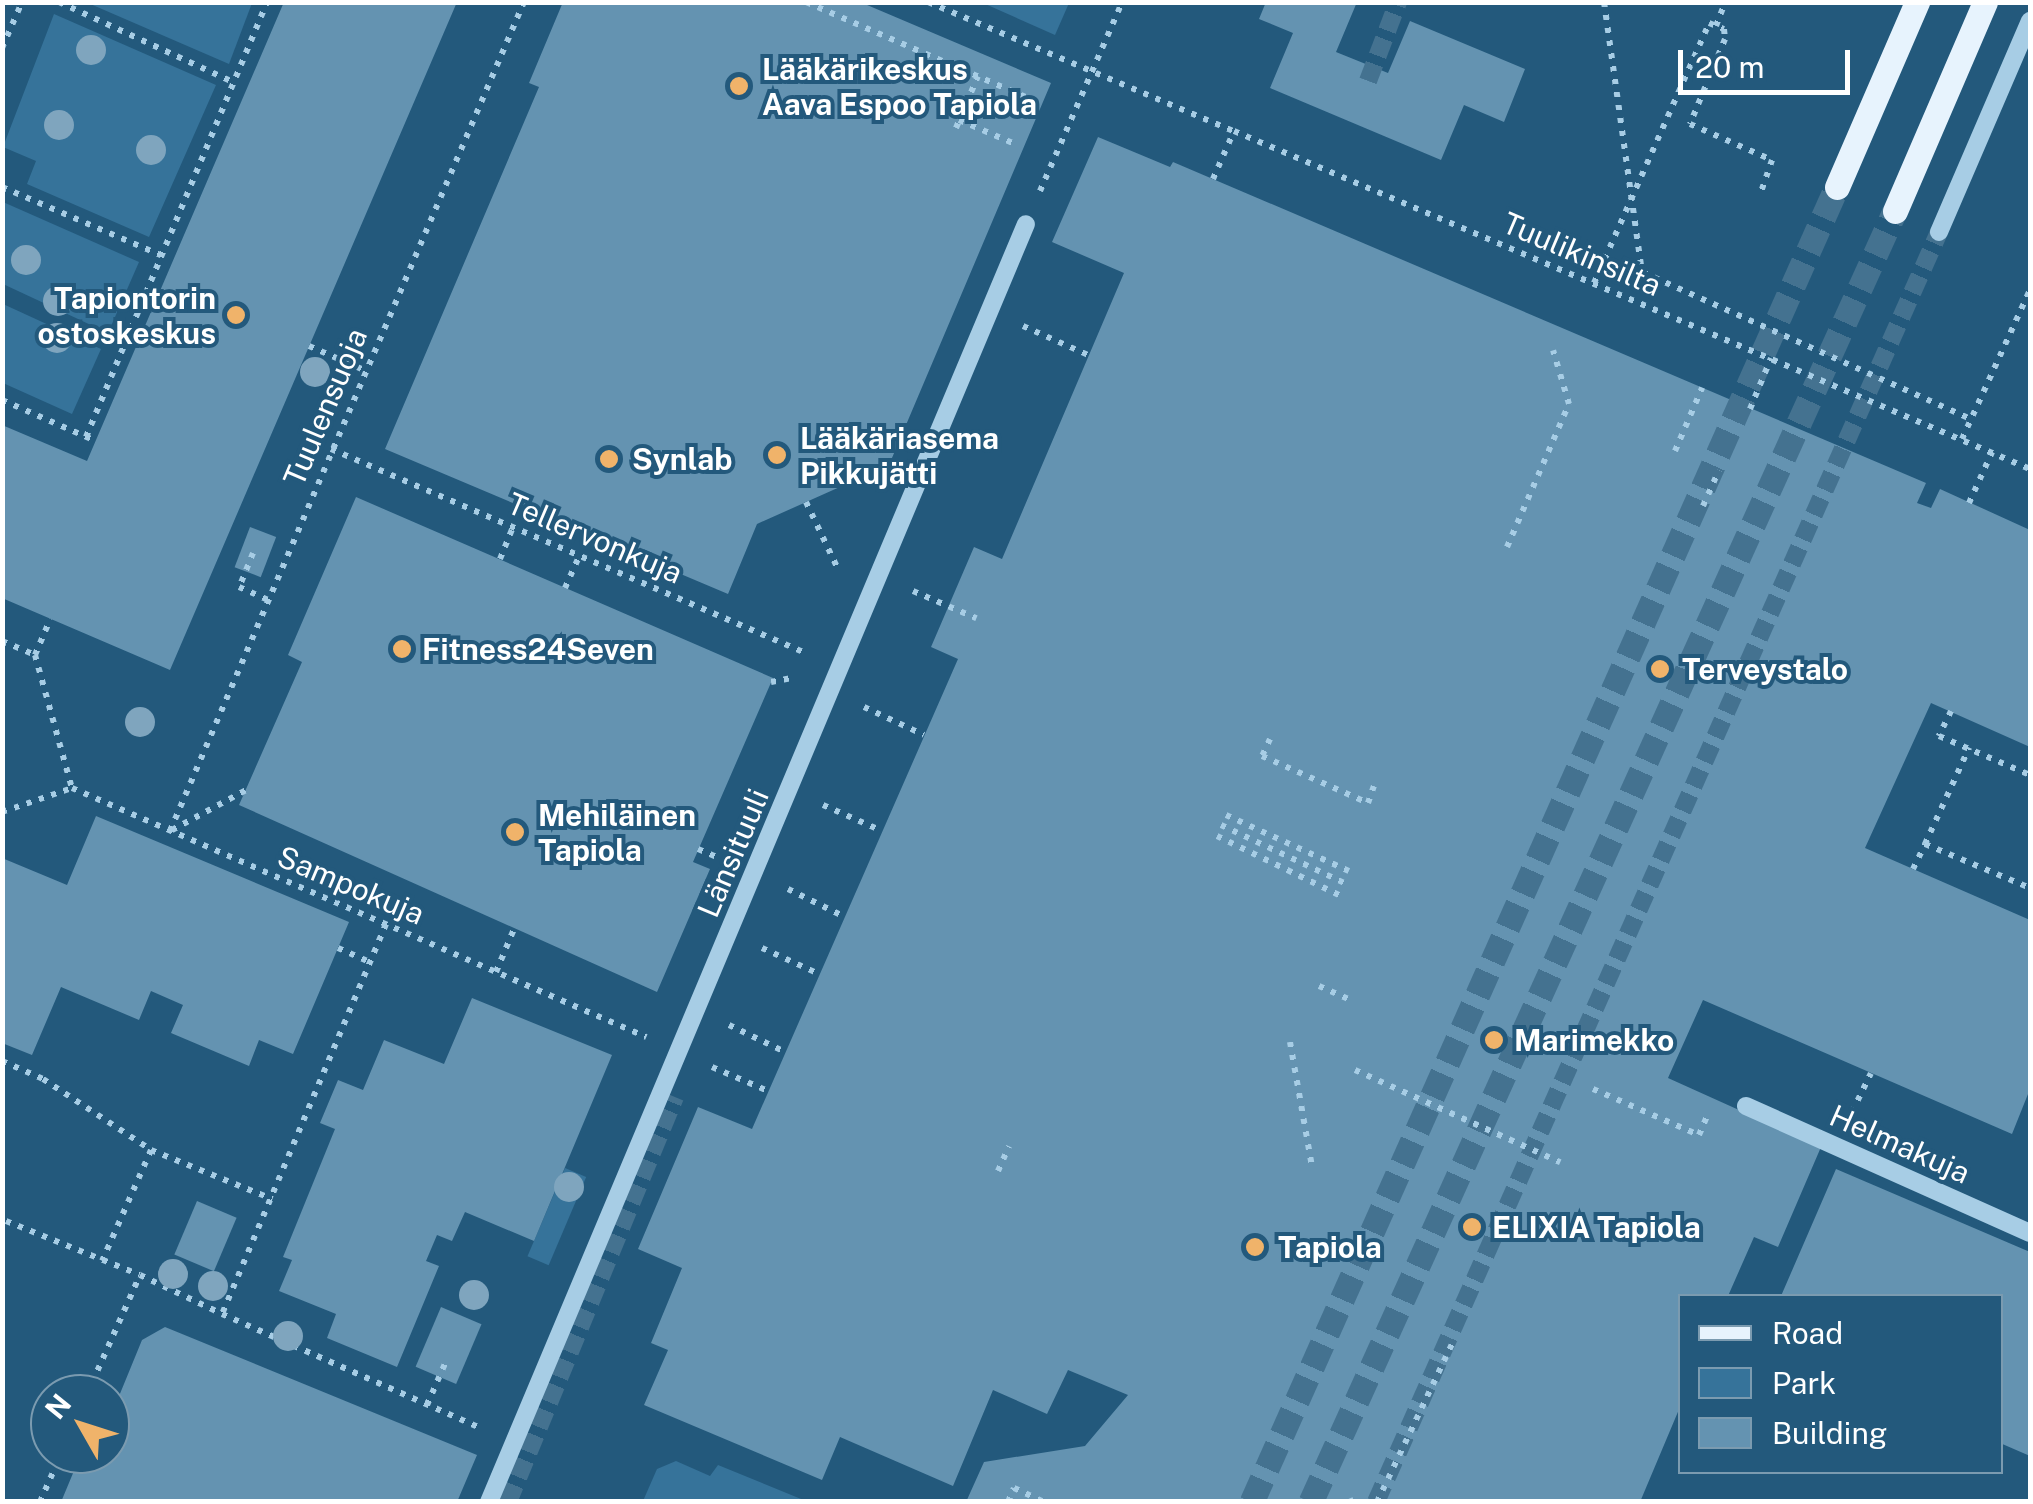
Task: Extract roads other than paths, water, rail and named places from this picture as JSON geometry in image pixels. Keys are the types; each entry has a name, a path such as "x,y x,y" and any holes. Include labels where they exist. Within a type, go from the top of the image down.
{"main road":[{"path":"1895,211 1986,2"},
{"path":"1837,188 1915,4"}],"street":[{"path":"1939,232 2030,21"},
{"name":"Länsituuli","path":"489,1502 1026,224"},
{"name":"Helmakuja","path":"1746,1106 2030,1234"}],"tunnel":[{"path":"1368,81 1398,2"},
{"path":"1252,1502 1837,187"},
{"path":"1311,1502 1895,211"},
{"path":"1376,1502 1939,232"},
{"path":"508,1502 675,1097"}],"place":[{"name":"Lääkärikeskus Aava Espoo Tapiola","path":"739,86"},
{"name":"Tapiontorin ostoskeskus","path":"236,315"},
{"name":"Lääkäriasema Pikkujätti","path":"777,455"},
{"name":"Synlab","path":"609,459"},
{"name":"Fitness24Seven","path":"402,649"},
{"name":"Terveystalo","path":"1660,669"},
{"name":"Mehiläinen Tapiola","path":"515,832"},
{"name":"Marimekko","path":"1494,1040"},
{"name":"ELIXIA Tapiola","path":"1472,1227"},
{"name":"Tapiola","path":"1255,1247"}]}
